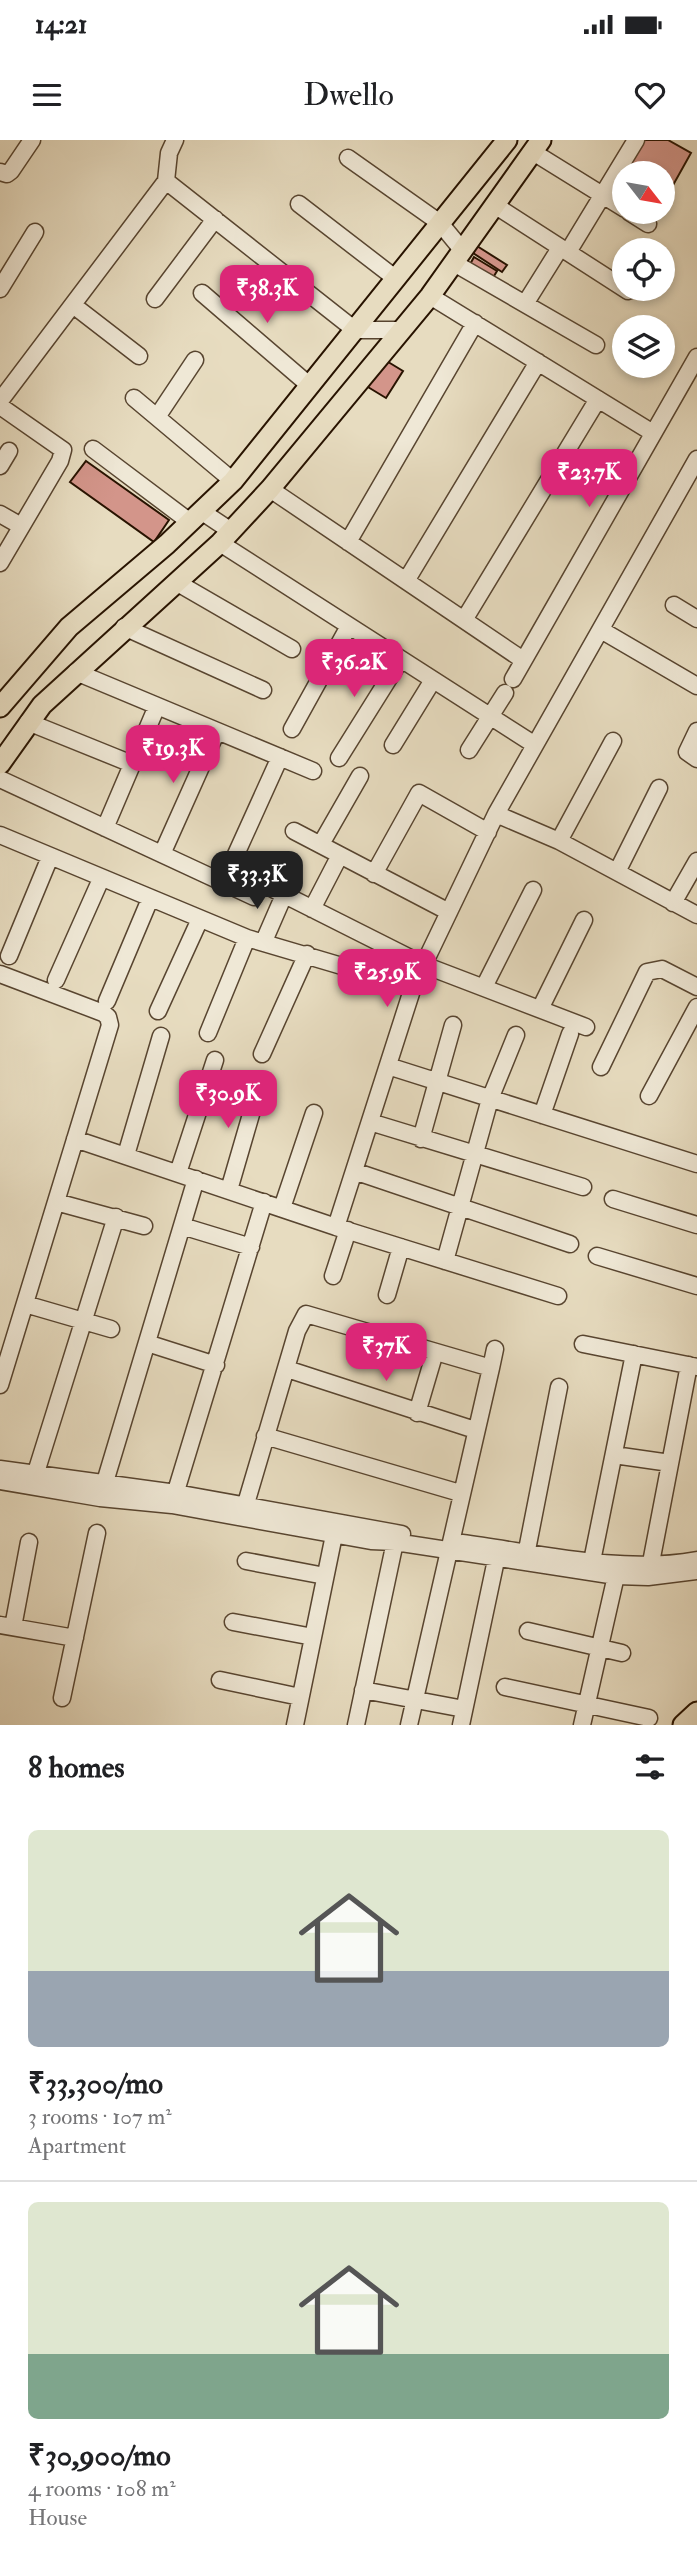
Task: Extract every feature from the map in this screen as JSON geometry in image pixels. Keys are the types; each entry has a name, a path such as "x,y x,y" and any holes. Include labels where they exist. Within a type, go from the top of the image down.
{"main road":[{"path":"0,707 69,627 196,517 233,481 507,140"},
{"path":"0,764 28,722 76,671 225,537 270,489 430,296 537,146"},
{"path":"683,1725 697,1712"}],"street":[{"path":"0,172 7,174 11,170 32,140"},
{"path":"0,563 60,461 63,450 0,404 166,181 169,153 175,140"},
{"path":"526,304 602,195 636,140"},
{"path":"537,146 612,201"},
{"path":"348,158 440,223 458,257 526,304 596,345"},
{"path":"166,181 355,330 401,330"},
{"path":"299,204 395,278"},
{"path":"496,206 612,281"},
{"path":"155,299 215,219"},
{"path":"0,289 34,232"},
{"path":"202,293 309,385"},
{"path":"430,296 653,433"},
{"path":"73,305 139,356"},
{"path":"348,542 475,323"},
{"path":"469,750 509,686 697,357"},
{"path":"157,417 195,360"},
{"path":"406,581 538,362"},
{"path":"134,398 233,481"},
{"path":"464,621 598,399"},
{"path":"93,449 225,537 349,626 535,745"},
{"path":"0,466 9,451"},
{"path":"332,1276 354,1171 413,987 496,814 695,467"},
{"path":"270,489 523,660"},
{"path":"0,514 21,526"},
{"path":"176,582 292,649"},
{"path":"674,605 697,619"},
{"path":"292,729 349,626"},
{"path":"124,627 262,691"},
{"path":"601,629 697,686"},
{"path":"339,758 401,659"},
{"path":"76,671 313,771"},
{"path":"393,745 433,680"},
{"path":"105,828 157,706"},
{"path":"28,722 132,764"},
{"path":"162,854 217,731"},
{"path":"697,731 687,752 697,759"},
{"path":"559,841 613,741"},
{"path":"223,883 280,757"},
{"path":"321,844 360,776"},
{"path":"0,779 254,897"},
{"path":"617,872 659,788"},
{"path":"373,874 419,793 488,832"},
{"path":"496,814 559,841 697,915"},
{"path":"294,831 449,912"},
{"path":"1,836 247,938 413,987"},
{"path":"312,909 340,855"},
{"path":"9,956 50,857"},
{"path":"673,903 697,861"},
{"path":"56,980 101,879"},
{"path":"484,988 533,890"},
{"path":"264,941 278,892 424,965 586,1027"},
{"path":"107,1001 150,899"},
{"path":"158,1011 200,919"},
{"path":"540,1009 584,920"},
{"path":"208,1033 247,938"},
{"path":"262,1054 307,954"},
{"path":"601,1067 648,972 662,969 697,987"},
{"path":"0,974 108,1017 110,1025 0,1385"},
{"path":"649,1096 697,1007"},
{"path":"421,1139 453,1025"},
{"path":"542,1115 570,1034"},
{"path":"445,1261 490,1099 516,1035"},
{"path":"126,1156 161,1036"},
{"path":"178,1173 215,1060"},
{"path":"387,1066 697,1164"},
{"path":"229,1191 261,1080"},
{"path":"282,1208 314,1113"},
{"path":"370,1122 583,1187"},
{"path":"75,1139 342,1228 558,1296"},
{"path":"354,1171 570,1244"},
{"path":"102,1491 196,1180"},
{"path":"613,1199 697,1225"},
{"path":"56,1202 144,1226"},
{"path":"174,1499 264,1202"},
{"path":"34,1478 116,1217"},
{"path":"182,1226 251,1247"},
{"path":"387,1295 401,1247"},
{"path":"597,1256 697,1286"},
{"path":"24,1304 111,1329"},
{"path":"243,1512 297,1331 306,1314 491,1368"},
{"path":"147,1343 216,1364"},
{"path":"583,1344 693,1366 670,1463 650,1571"},
{"path":"409,1725 495,1349"},
{"path":"417,1413 435,1352"},
{"path":"591,1567 634,1354"},
{"path":"287,1369 475,1430"},
{"path":"526,1557 559,1387"},
{"path":"265,1436 460,1493"},
{"path":"614,1455 670,1463"},
{"path":"0,1469 102,1491 174,1499 449,1546 591,1567 697,1571"},
{"path":"0,1481 34,1478"},
{"path":"243,1512 334,1535 449,1546 496,1560 526,1557"},
{"path":"62,1698 97,1533"},
{"path":"295,1725 334,1535"},
{"path":"29,1542 7,1626 75,1638"},
{"path":"356,1725 395,1542"},
{"path":"363,1690 414,1699 463,1717 496,1560"},
{"path":"650,1571 697,1560"},
{"path":"246,1561 325,1576"},
{"path":"582,1725 617,1569"},
{"path":"233,1622 313,1637"},
{"path":"528,1631 622,1653"},
{"path":"220,1680 300,1697"},
{"path":"506,1687 649,1718"}],"building":[{"path":"644,140 668,140 691,153 676,180 676,161 632,161"},
{"path":"477,246 507,265 502,272 473,253"},
{"path":"474,257 497,271 491,281 468,268"},
{"path":"380,357 403,371 386,398 363,384"},
{"path":"86,461 169,520 154,542 70,482"}]}
